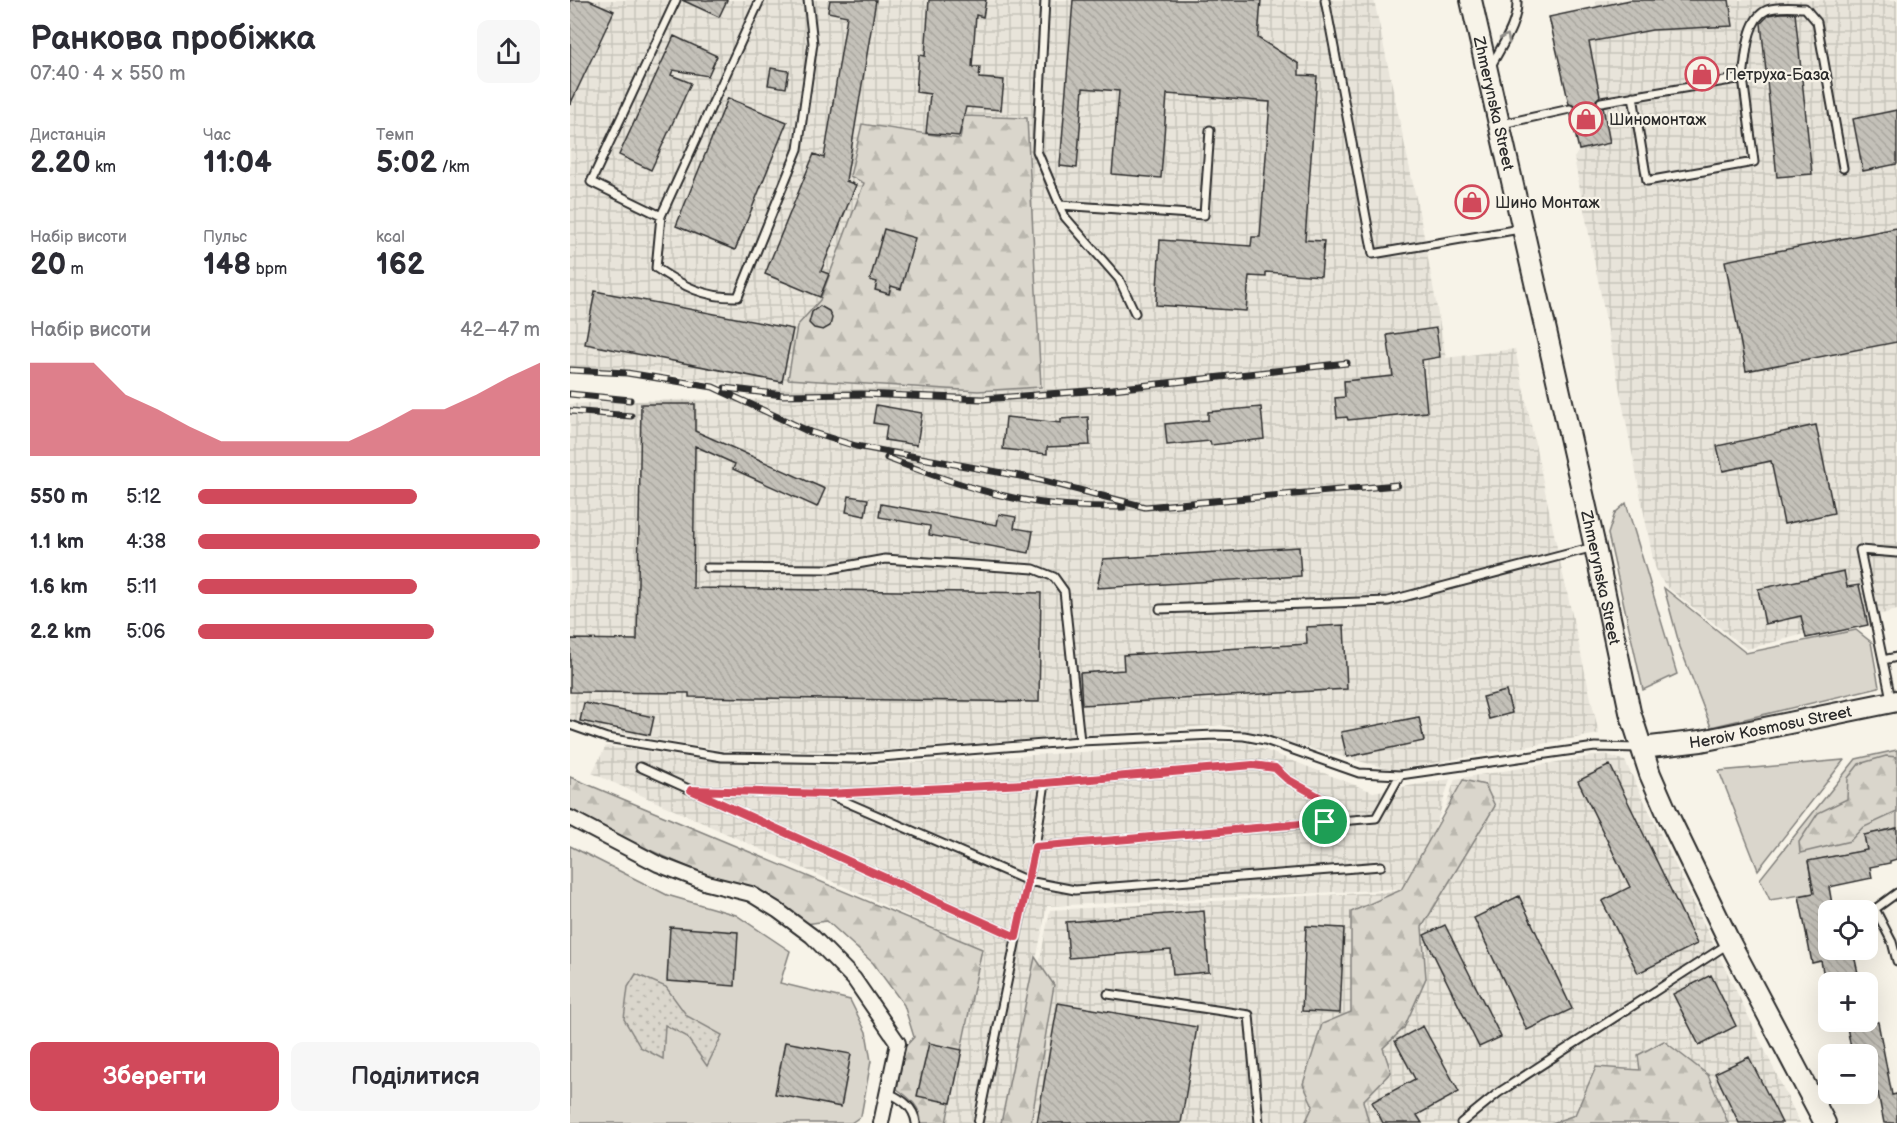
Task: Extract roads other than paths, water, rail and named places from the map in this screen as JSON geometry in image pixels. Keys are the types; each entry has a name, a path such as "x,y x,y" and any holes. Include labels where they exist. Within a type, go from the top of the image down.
{"main road":[{"name":"Zhmerynska Street","path":"1472,0 1630,712 1650,774 1667,813 1730,943 1825,1123"},
{"name":"Heroiv Kosmosu Street","path":"1642,748 1701,741 1894,701"}],"street":[{"path":"570,818 658,864 707,883 751,894 812,936 855,980 898,1043 881,1123"}],"lane":[{"path":"661,216 591,182 676,0"},
{"path":"760,0 661,216 656,268 684,287 719,297 738,297 798,149 813,43 808,0"},
{"path":"1045,0 1037,151 1065,217 1119,279 1135,313"},
{"path":"1325,0 1373,254 1523,228"},
{"path":"1487,73 1515,21 1517,0"},
{"path":"1633,96 1647,181 1754,162 1743,78 1750,28 1765,11 1784,7 1805,8 1817,22 1843,168"},
{"path":"1601,102 1743,78"},
{"path":"1499,125 1570,109"},
{"path":"1060,205 1204,215 1210,130"},
{"path":"1160,609 1388,601 1595,547"},
{"path":"1894,701 1860,550 1897,553"},
{"path":"707,568 830,569 885,559 1034,569 1054,577 1064,591 1080,741"},
{"path":"1883,660 1897,657"},
{"path":"570,725 608,738 722,757 856,759 1080,741 1215,735 1244,736 1265,740 1359,773 1400,775 1594,747 1642,748"},
{"path":"691,790 827,794 1045,783 1253,765 1275,768 1287,779 1321,798 1325,822"},
{"path":"640,767 1016,937"},
{"path":"1035,847 1376,818 1400,775"},
{"path":"978,1123 1035,847 1045,783"},
{"path":"827,794 1028,881 1075,890 1381,866"},
{"path":"1897,893 1875,909 1892,942 1897,961"},
{"path":"1461,1123 1498,1093 1730,943"},
{"path":"1108,994 1249,1016 1259,1123"},
{"path":"888,1093 901,1098 915,1113 916,1123"}],"railway":[{"path":"725,388 783,395 862,394 983,399 1113,389 1347,363"},
{"path":"570,370 627,373 713,387 810,432 856,446 1036,479 1145,507 1397,485"},
{"path":"570,394 630,400"},
{"path":"570,411 631,416"},
{"path":"887,458 962,485 1023,500 1094,507 1123,507"}],"place":[{"name":"Петруха-База","path":"1702,74"},
{"name":"Шиномонтаж","path":"1586,119"},
{"name":"Шино Монтаж","path":"1472,202"}]}
